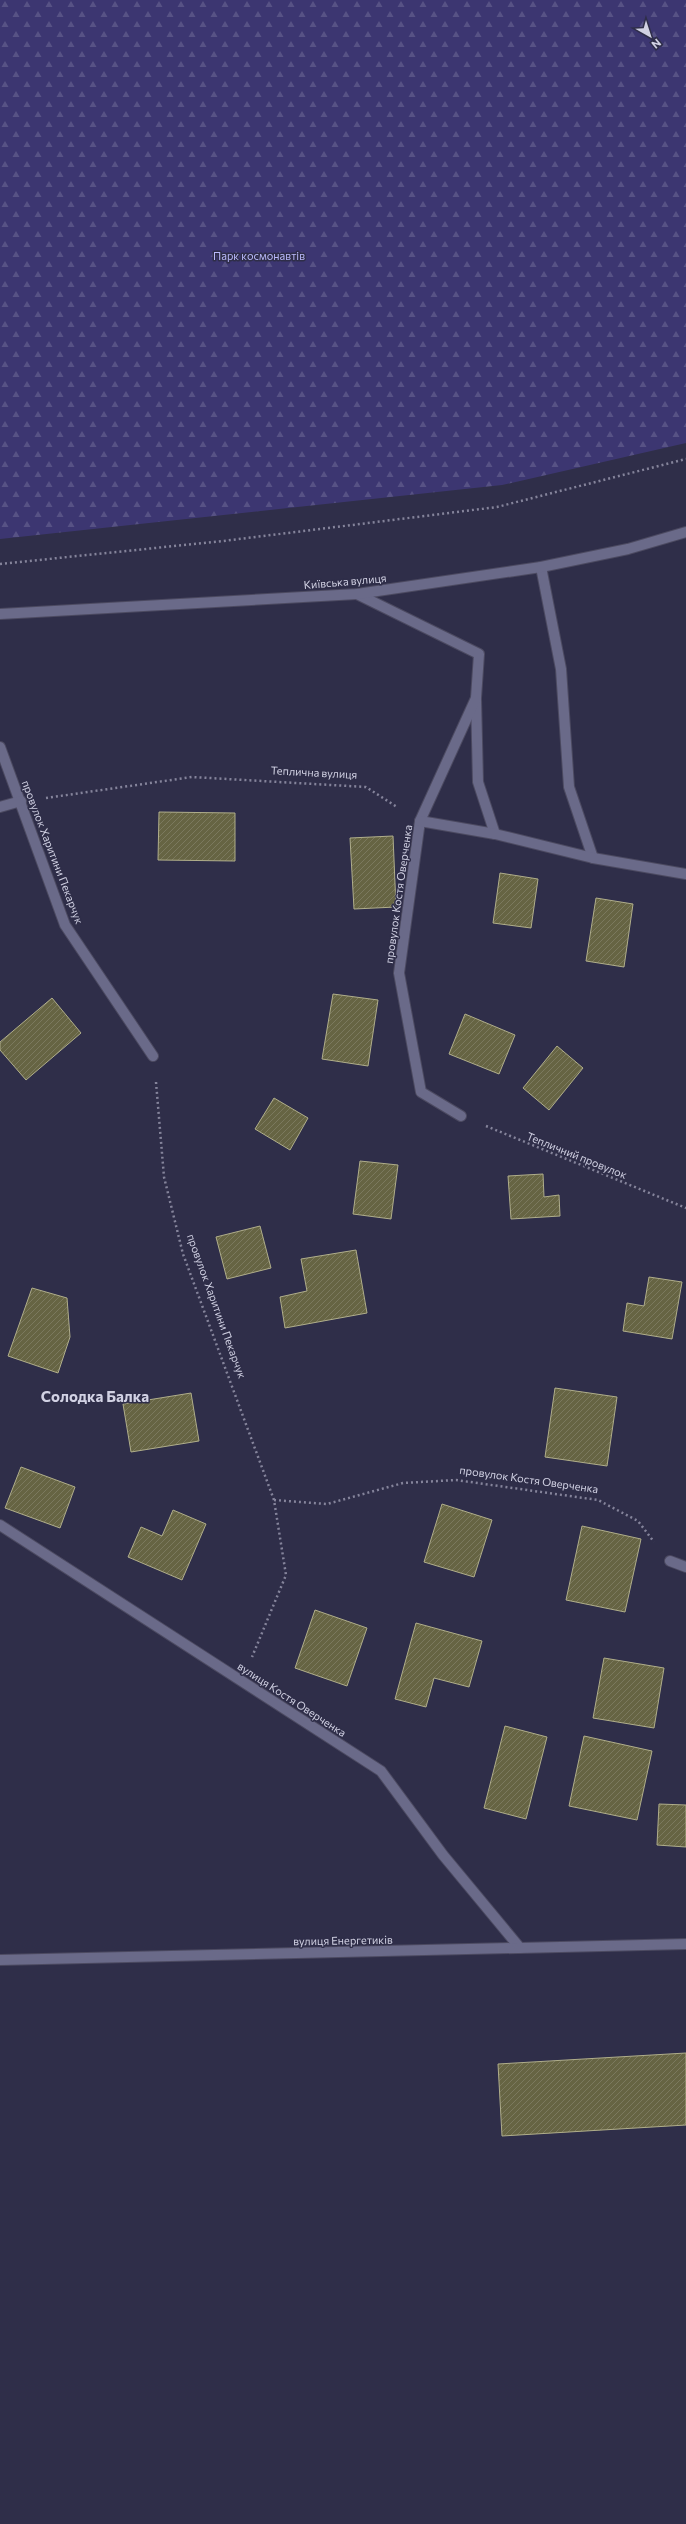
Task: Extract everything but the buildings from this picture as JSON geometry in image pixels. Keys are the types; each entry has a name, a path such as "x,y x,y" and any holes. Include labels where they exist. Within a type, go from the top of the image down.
{"street":[{"name":"Київська вулиця","path":"0,614 357,594 541,567 628,549 686,532"},
{"path":"541,567 561,668 569,787 593,858"},
{"name":"провулок Костя Оверченка","path":"357,594 479,654 476,698 420,821 399,973 421,1092 461,1116"},
{"path":"476,698 478,782 495,834"},
{"name":"провулок Харитини Пекарчук","path":"0,747 22,801 65,925 153,1056"},
{"path":"0,807 22,801"},
{"path":"420,821 495,834 593,858 686,874"},
{"name":"вулиця Костя Оверченка","path":"0,1525 381,1771 443,1855 520,1948"},
{"path":"670,1561 686,1567"},
{"name":"вулиця Енергетиків","path":"0,1960 686,1944"}],"path":[{"path":"0,564 223,541 497,507 686,459"},
{"name":"Теплична вулиця","path":"22,801 192,777 366,788 420,821"},
{"name":"провулок Харитини Пекарчук","path":"153,1056 164,1177 183,1254 274,1500 286,1575 267,1624 241,1680"},
{"name":"Тепличний провулок","path":"461,1116 686,1208"},
{"name":"провулок Костя Оверченка","path":"274,1500 327,1504 403,1483 456,1480 598,1500 638,1521 670,1561"}],"green space":[{"name":"Парк космонавтів","path":"0,0 686,0 686,443 502,485 0,539"}],"district":[{"name":"Солодка Балка","path":"95,1396"}]}
